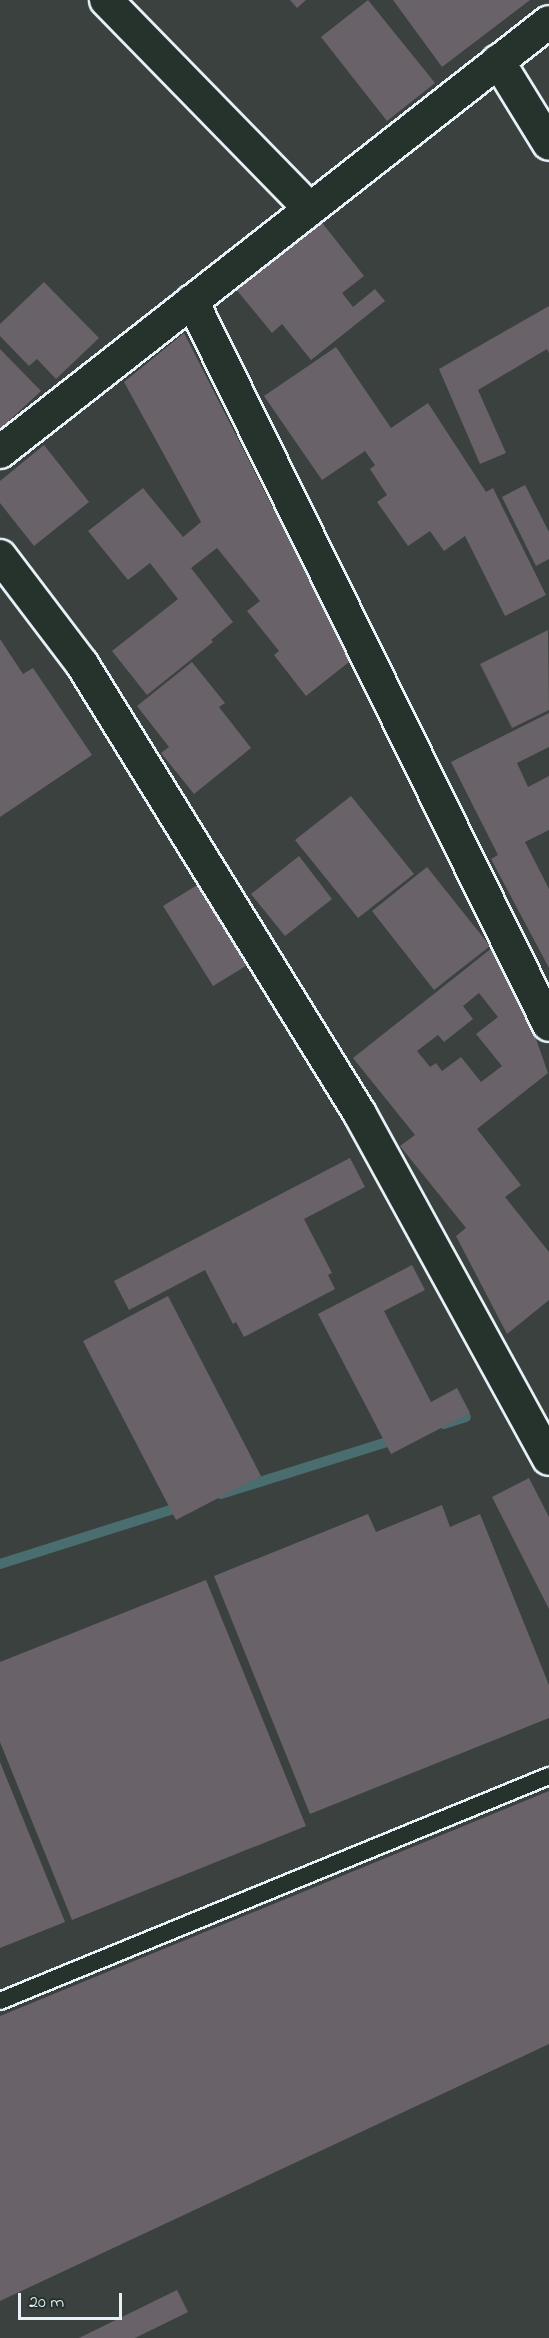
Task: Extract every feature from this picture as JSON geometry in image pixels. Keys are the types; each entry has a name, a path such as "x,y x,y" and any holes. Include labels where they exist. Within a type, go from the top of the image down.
{"street":[{"path":"106,0 310,209"},
{"path":"0,452 549,22"},
{"path":"498,61 549,144"},
{"path":"192,301 549,1025"},
{"path":"0,556 82,664 360,1114 549,1459"}],"lane":[{"path":"0,2001 549,1776"}],"building":[{"path":"290,0 306,0 297,8"},
{"path":"368,0 435,83 387,121 321,37"},
{"path":"393,0 530,0 442,67"},
{"path":"320,220 364,276 342,293 353,307 375,289 385,301 311,360 282,324 272,333 235,288"},
{"path":"44,282 99,338 56,379 37,359 29,366 0,336 0,324"},
{"path":"549,306 549,353 547,349 478,390 506,453 480,464 439,369"},
{"path":"184,333 303,567 335,607 363,651 306,696 274,655 279,651 247,611 260,601 217,548 191,568 233,622 211,640 213,642 147,695 112,651 178,599 150,563 128,580 88,531 143,488 183,537 201,522 124,382"},
{"path":"336,347 391,428 428,403 486,492 493,488 546,595 505,616 465,536 444,551 430,531 408,546 377,502 387,495 370,469 375,465 365,451 322,480 264,396"},
{"path":"0,349 41,391 0,429"},
{"path":"44,445 89,502 34,546 0,503 0,481"},
{"path":"525,485 549,532 549,559 536,566 502,497"},
{"path":"548,630 549,710 512,728 480,664"},
{"path":"0,639 23,674 33,668 92,755 0,817"},
{"path":"192,662 225,703 219,707 251,748 194,794 161,753 169,747 137,706"},
{"path":"549,713 549,747 517,763 528,787 549,776 549,830 525,842 549,889 549,968 491,859 498,855 451,762"},
{"path":"351,796 414,874 358,918 295,840"},
{"path":"299,856 332,899 285,936 251,894"},
{"path":"427,867 490,946 434,990 372,911"},
{"path":"199,884 249,964 213,986 163,906"},
{"path":"497,944 541,1035 536,1039 548,1073 477,1129 521,1185 505,1197 549,1252 549,1300 507,1334 456,1236 466,1228 400,1146 415,1135 353,1058","holes":["479,993 498,1017 476,1034 502,1066 481,1082 461,1057 442,1071 436,1063 430,1067 417,1051 438,1035 444,1042 473,1019 463,1006"]},
{"path":"350,1158 365,1187 304,1219 332,1273 328,1275 335,1289 244,1337 236,1322 233,1324 205,1270 129,1310 114,1281"},
{"path":"412,1265 425,1290 384,1311 431,1402 457,1388 470,1413 391,1454 318,1314"},
{"path":"168,1296 261,1476 176,1520 83,1341"},
{"path":"529,1478 549,1517 549,1609 492,1497"},
{"path":"442,1505 450,1527 480,1514 549,1685 549,1718 310,1814 214,1576 368,1514 376,1532"},
{"path":"206,1580 306,1826 72,1920 0,1742 0,1662"},
{"path":"0,1762 65,1922 0,1948"},
{"path":"549,1791 549,2044 0,2301 0,2016"},
{"path":"177,2290 188,2312 135,2338 79,2338"}],"waterway":[{"path":"444,1424 466,1417"},
{"path":"221,1494 397,1439"},
{"path":"0,1564 183,1506"}]}
